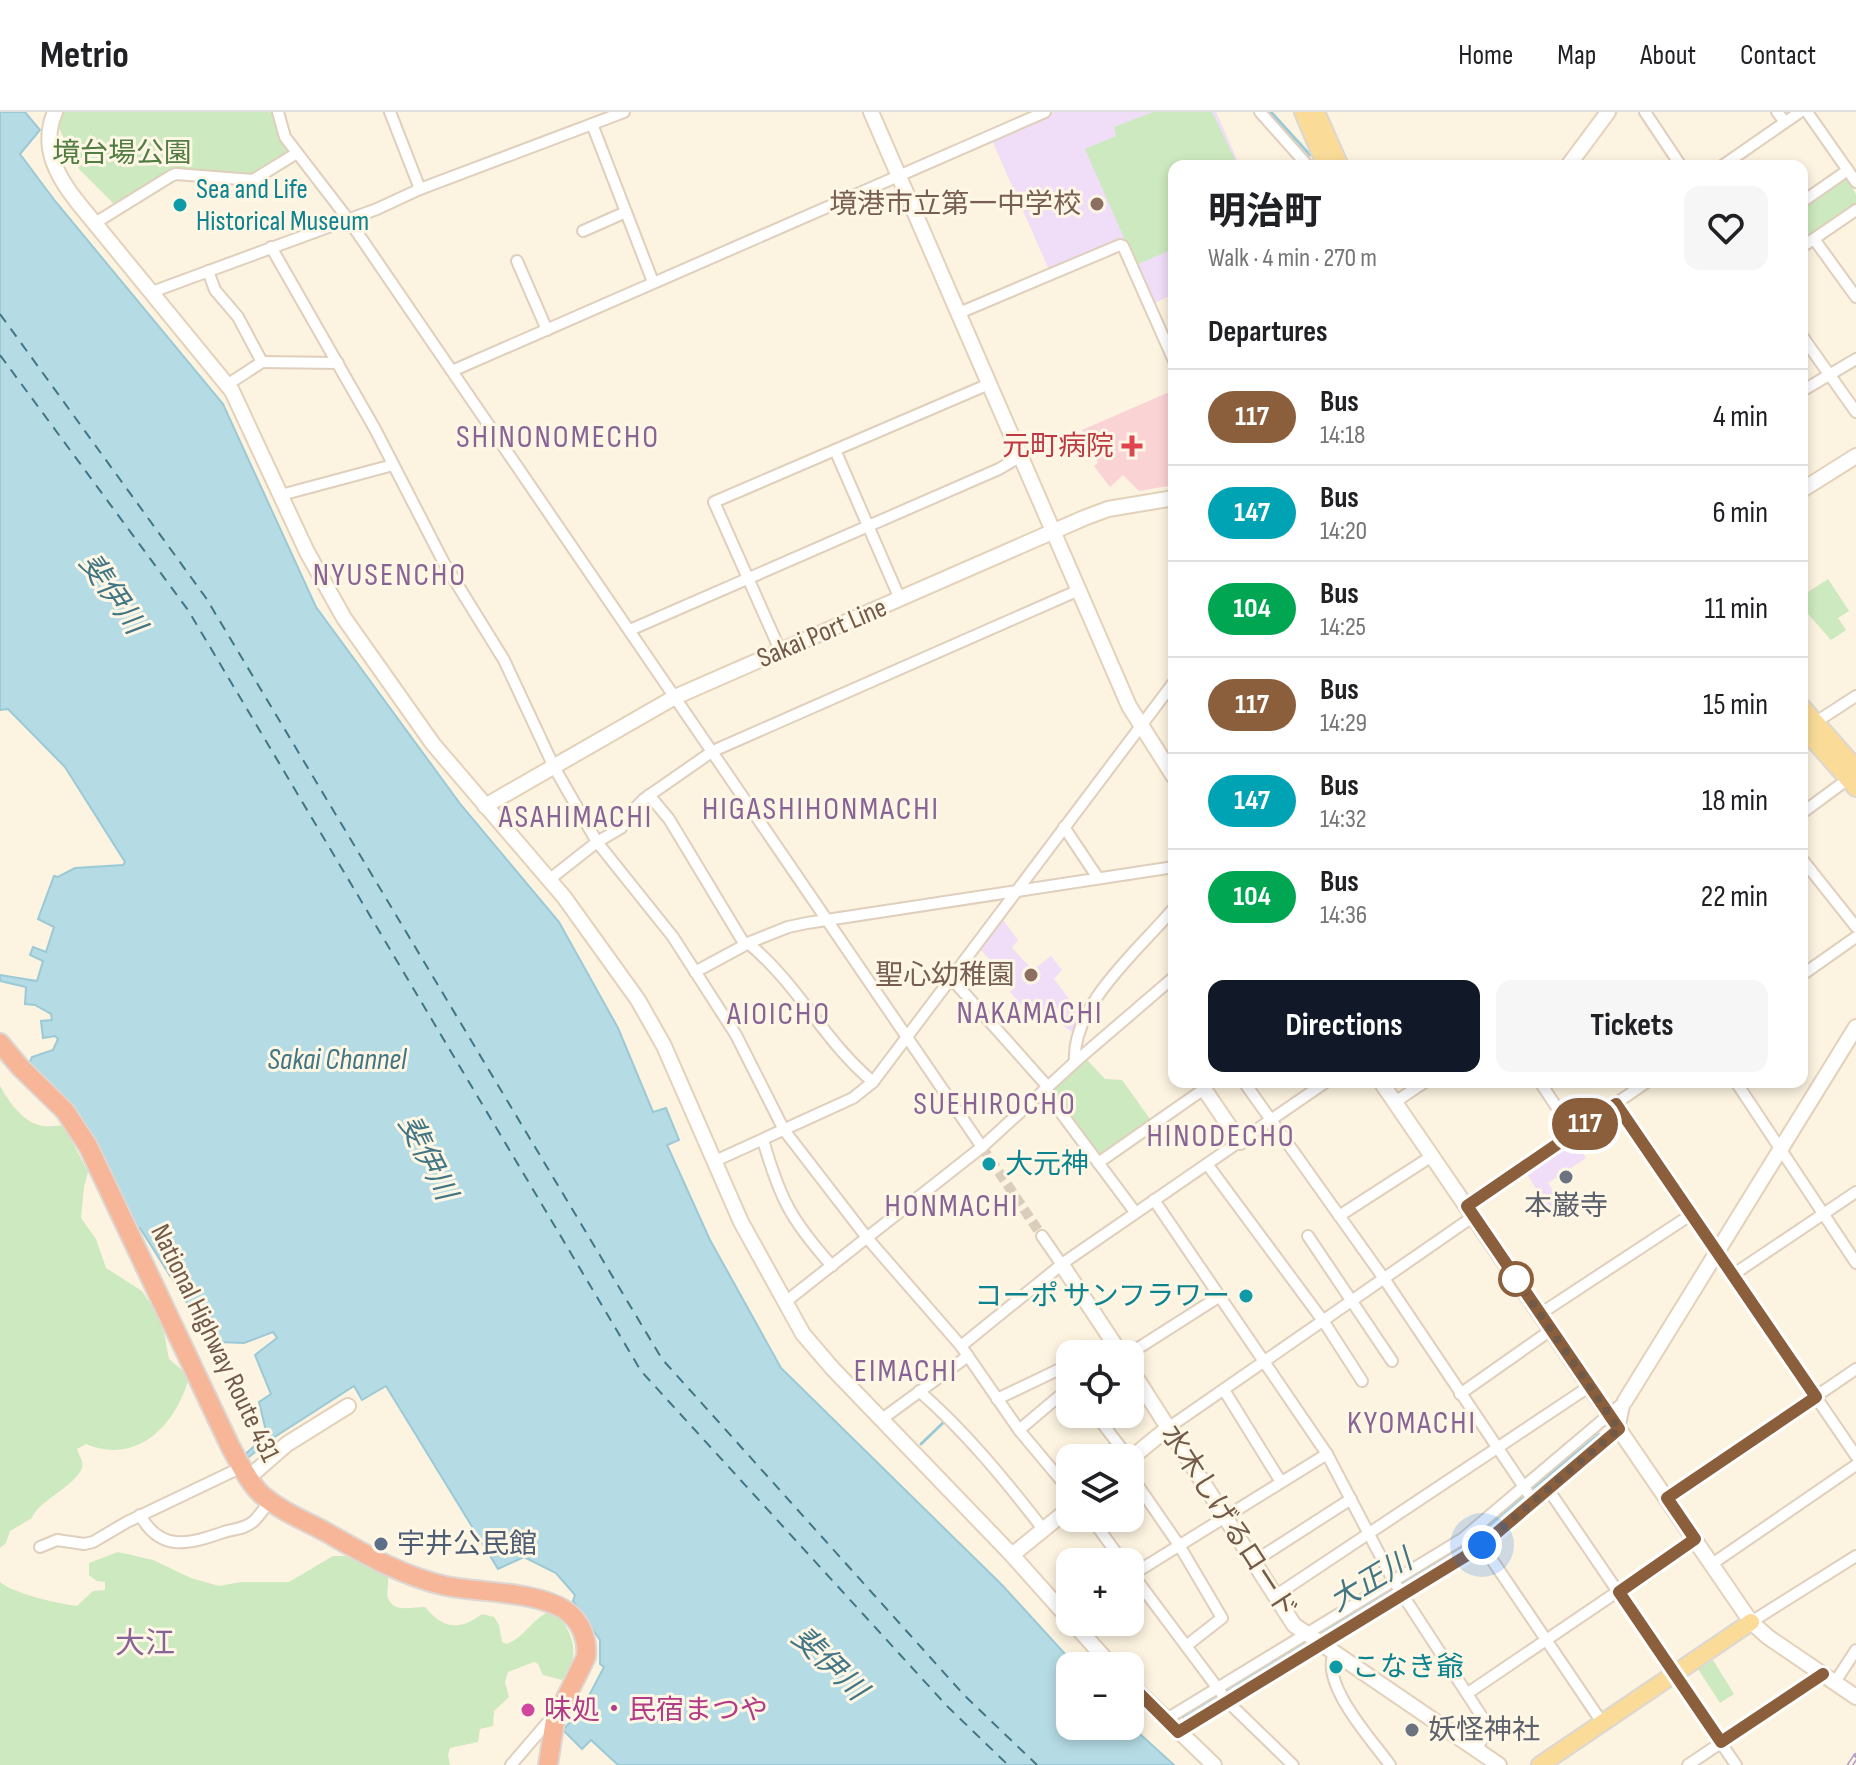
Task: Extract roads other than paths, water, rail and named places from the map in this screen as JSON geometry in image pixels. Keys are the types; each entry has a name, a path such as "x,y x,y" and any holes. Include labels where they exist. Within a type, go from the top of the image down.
{"highway":[{"name":"National Highway Route 431","path":"0,1043 65,1111 88,1146 245,1473 270,1501 394,1569 419,1579 534,1600 568,1612 579,1623 584,1635 586,1657 555,1720 548,1765"}],"main road":[{"path":"1303,112 1321,160"},
{"path":"1316,112 1322,160"},
{"path":"1808,731 1853,778"},
{"path":"1540,1765 1751,1622"}],"street":[{"path":"55,112 49,132 53,165 66,188 227,385 334,602 433,744 550,879 619,971 656,1030 695,1111 741,1222 803,1334 1056,1604"},
{"path":"278,112 285,137 348,219 982,1147"},
{"path":"390,112 420,189"},
{"path":"152,292 624,112"},
{"path":"871,112 1129,706 1168,768"},
{"path":"452,371 1045,112"},
{"path":"1260,112 1317,160"},
{"path":"1572,160 1608,112"},
{"path":"1645,112 1677,160"},
{"path":"1777,112 1785,122"},
{"path":"1731,160 1800,112"},
{"path":"1807,112 1856,182"},
{"path":"592,124 653,282"},
{"path":"95,223 176,174 253,180 297,153"},
{"path":"1808,198 1848,170"},
{"path":"1808,243 1856,210"},
{"path":"583,231 626,212"},
{"path":"1814,239 1856,297"},
{"path":"959,313 1120,245 1168,347"},
{"path":"271,247 338,363 444,563 504,660 554,767 597,842 673,937 736,1035 784,1130 868,1239 961,1346 1019,1430 1056,1474"},
{"path":"517,261 547,330"},
{"path":"208,271 215,290 240,321 262,362"},
{"path":"1808,344 1856,412"},
{"path":"1808,388 1856,359"},
{"path":"227,385 262,362 338,363"},
{"path":"780,650 714,502 989,384"},
{"path":"835,450 900,599"},
{"path":"630,630 999,469 1021,456"},
{"path":"1808,486 1856,456"},
{"path":"281,495 393,465"},
{"name":"Sakai Port Line","path":"485,806 675,697 1108,509 1168,499"},
{"path":"550,879 597,842 621,828 627,817 649,795 713,751 1079,590"},
{"path":"715,1161 853,1098 873,1082 1168,690"},
{"path":"1808,729 1856,696"},
{"path":"1808,809 1853,778"},
{"path":"649,795 669,819 746,944 790,983 824,1033 854,1067 873,1082"},
{"path":"1064,827 1098,878"},
{"path":"1808,867 1856,927"},
{"path":"695,972 746,944 788,927 1168,868"},
{"path":"1075,1062 1074,1049 1080,1025 1108,983 1168,915"},
{"path":"1808,971 1856,937"},
{"path":"950,977 1046,1088 1135,1212"},
{"path":"784,1303 982,1147 1075,1062 1168,985"},
{"path":"1165,1720 1462,1539 1625,1401 1856,1027"},
{"path":"1248,1088 1385,1280 1534,1502"},
{"path":"961,1346 1062,1265 1135,1212 1317,1088"},
{"path":"1385,1088 1751,1622 1856,1697"},
{"path":"1395,1102 1416,1088"},
{"path":"1544,1088 1573,1132"},
{"path":"1144,1446 1385,1280 1573,1132 1639,1088"},
{"path":"1740,1088 1856,1263"},
{"path":"1098,1163 1204,1089 1240,1142"},
{"path":"1616,1104 1856,1456"},
{"path":"763,1140 785,1205 804,1234 832,1266"},
{"path":"1339,1216 1432,1156"},
{"path":"1207,1164 1324,1322 1362,1381"},
{"path":"1734,1274 1856,1192"},
{"path":"1154,1200 1327,1454 1393,1580 1486,1723 1487,1731 1476,1750"},
{"path":"1540,1314 1692,1214"},
{"path":"1042,1236 1112,1340"},
{"path":"1308,1236 1392,1361"},
{"path":"1144,1344 1220,1296"},
{"path":"1460,1394 1551,1330"},
{"path":"882,1419 968,1356"},
{"path":"1667,1498 1856,1369"},
{"path":"997,1399 1056,1371"},
{"path":"1275,1596 1590,1386"},
{"name":"水木しげるロード","path":"1144,1390 1294,1625 1328,1649"},
{"path":"1224,1390 1281,1482"},
{"path":"919,1391 973,1443 1043,1529"},
{"path":"1019,1430 1056,1399"},
{"path":"1178,1732 1328,1649 1403,1595 1482,1545 1619,1429 1625,1401"},
{"path":"40,1547 57,1540 84,1544 93,1542 140,1515 245,1473 348,1406"},
{"path":"1106,1428 1118,1444"},
{"path":"1144,1566 1327,1454"},
{"path":"1712,1564 1856,1465"},
{"path":"1548,1489 1736,1765"},
{"path":"1144,1494 1179,1545 1222,1618 1186,1646"},
{"path":"1253,1562 1351,1499"},
{"path":"140,1515 147,1529 161,1539 185,1542 243,1528 254,1521 270,1501"},
{"path":"1012,1555 1056,1519"},
{"path":"1468,1693 1695,1539"},
{"path":"1482,1545 1601,1721"},
{"path":"1751,1622 1856,1556"},
{"path":"1144,1591 1228,1702 1293,1765"},
{"path":"1085,1636 1099,1652"},
{"path":"1328,1649 1499,1765"},
{"path":"1328,1649 1331,1672 1341,1695 1390,1765"},
{"path":"1688,1765 1829,1678 1856,1650"},
{"path":"1144,1698 1214,1765"},
{"path":"511,1765 547,1723 555,1720"}],"water":[{"name":"Sakai Channel","path":"0,112 25,112 40,130 20,154 55,201 223,404 316,607 461,805 559,922 618,1028 653,1112 666,1108 679,1140 667,1145 710,1240 781,1368 1002,1585 1063,1652 1056,1652 1056,1740 1144,1738 1174,1765 618,1765 591,1740 582,1749 563,1730 582,1709 604,1667 600,1664 600,1640 573,1601 575,1595 556,1573 524,1557 498,1569 386,1386 362,1400 354,1386 270,1440 244,1461 242,1457 267,1435 259,1402 271,1394 255,1355 277,1338 273,1332 244,1343 219,1342 207,1305 191,1309 140,1228 134,1230 28,1066 32,1057 53,1050 58,1039 55,1036 43,1038 41,1021 52,1020 51,1014 35,1005 25,1004 26,987 0,981 0,975 37,981 43,961 30,955 33,947 46,952 54,927 38,919 54,876 75,868 123,865 125,862 65,767 8,709 0,710"},
{"path":"1599,1434 1602,1438 1471,1546 1185,1721 1182,1716 1461,1547"}],"waterway":[{"path":"1271,112 1310,155"},
{"path":"921,1444 946,1420"}],"tunnel":[{"path":"982,1147 1042,1236"}],"railway":[{"path":"1850,1765 1856,1756"}],"place":[{"name":"境港市立第一中学校","path":"1097,204"},
{"name":"Sea and Life Historical Museum","path":"180,205"},
{"name":"元町病院","path":"1132,446"},
{"name":"聖心幼稚園","path":"1031,975"},
{"name":"大元神","path":"989,1164"},
{"name":"本巌寺","path":"1566,1177"},
{"name":"コーポ サンフラワー","path":"1246,1296"},
{"name":"宇井公民館","path":"381,1544"},
{"name":"こなき爺","path":"1336,1667"},
{"name":"味処・民宿まつや","path":"528,1710"},
{"name":"妖怪神社","path":"1412,1730"}],"district":[{"name":"SHINONOMECHO","path":"558,437"},
{"name":"NYUSENCHO","path":"390,575"},
{"name":"HIGASHIHONMACHI","path":"821,809"},
{"name":"ASAHIMACHI","path":"576,817"},
{"name":"NAKAMACHI","path":"1030,1013"},
{"name":"AIOICHO","path":"779,1014"},
{"name":"SUEHIROCHO","path":"995,1104"},
{"name":"HINODECHO","path":"1221,1136"},
{"name":"HONMACHI","path":"952,1206"},
{"name":"EIMACHI","path":"906,1371"},
{"name":"KYOMACHI","path":"1412,1423"},
{"name":"大江","path":"145,1644"}],"park label":[{"name":"境台場公園","path":"122,153"}],"water label":[{"name":"斐伊川","path":"112,594"},
{"name":"斐伊川","path":"427,1158"},
{"name":"大正川","path":"1371,1581"},
{"name":"斐伊川","path":"829,1664"}]}
